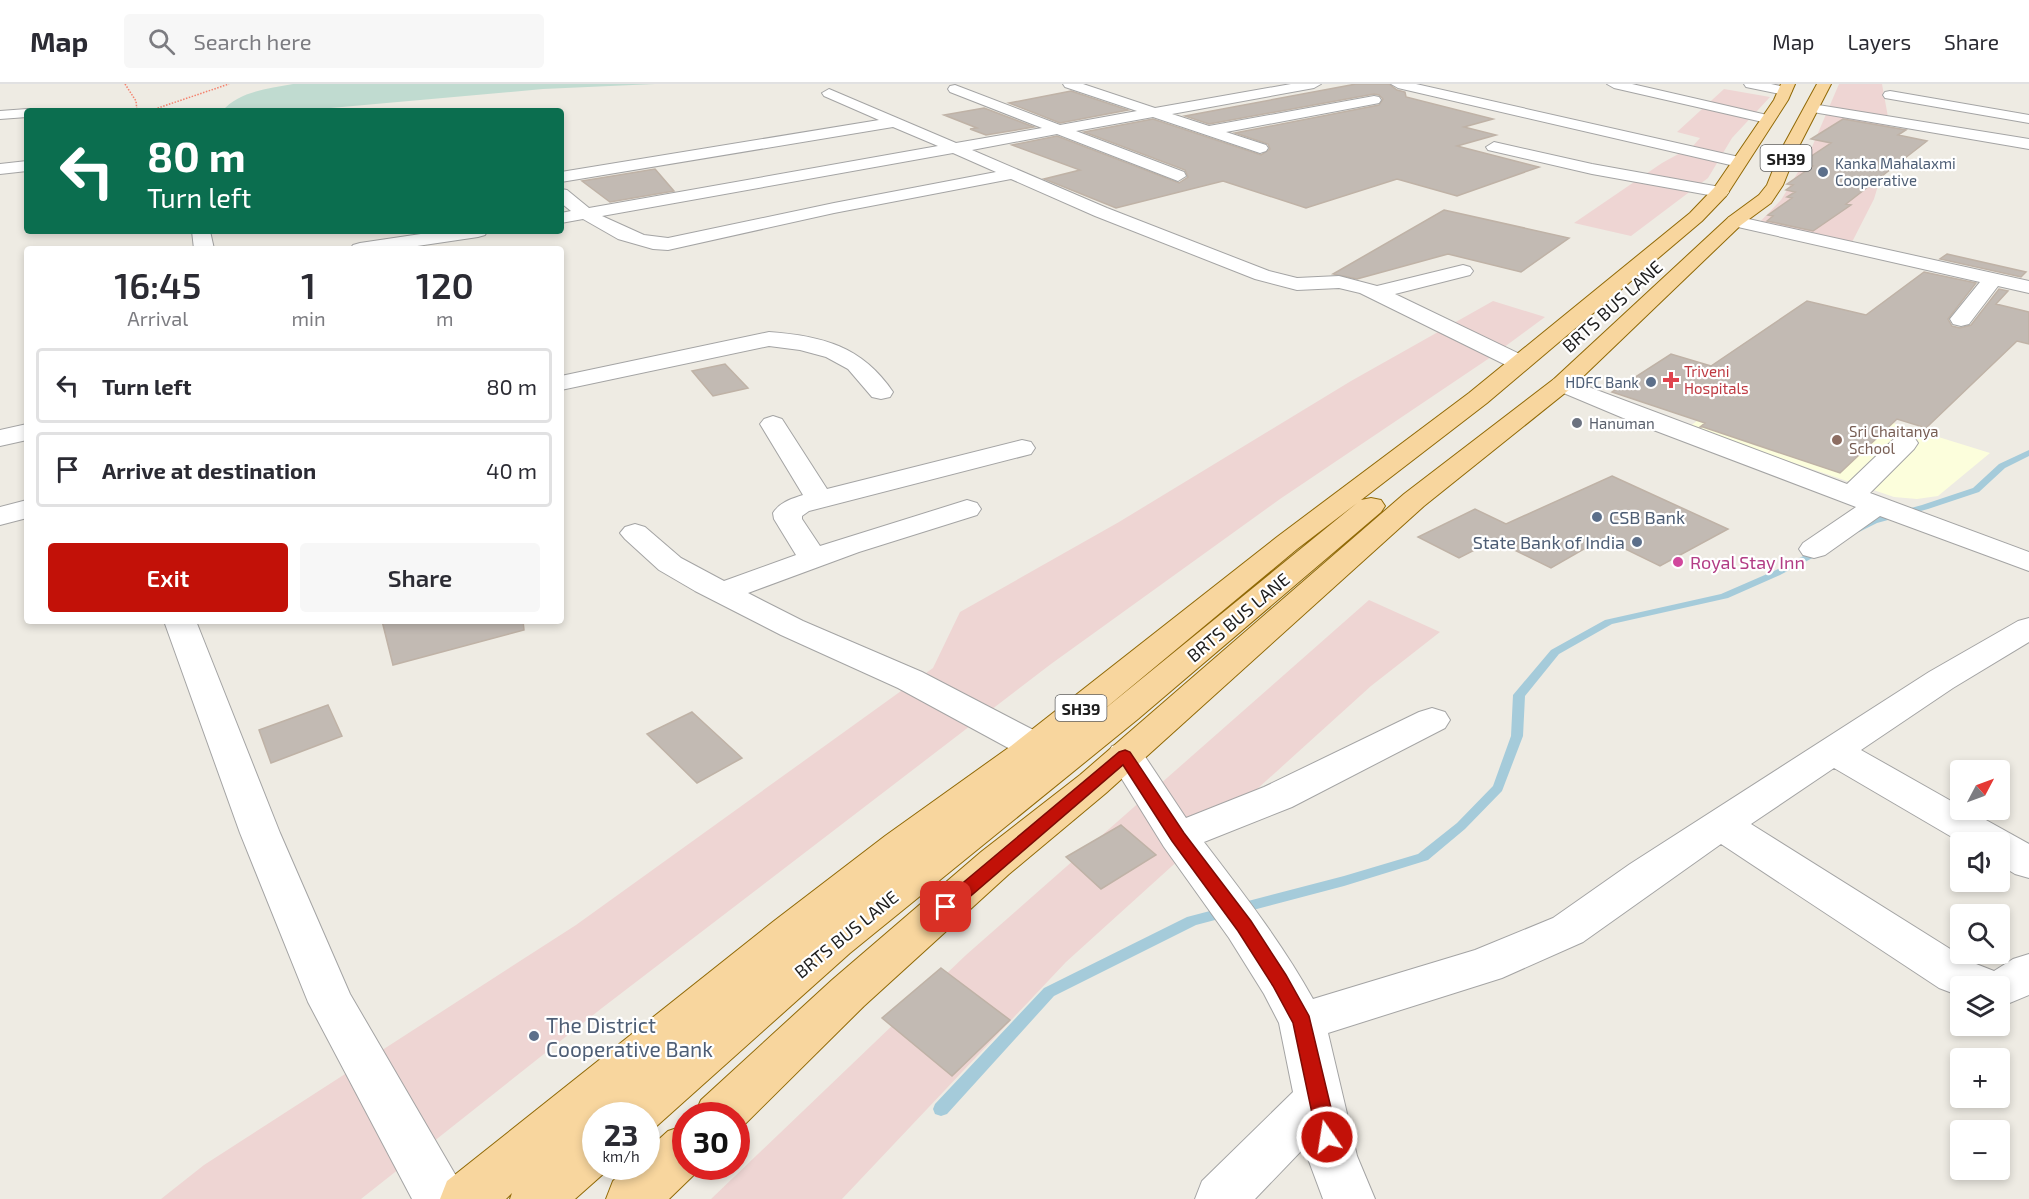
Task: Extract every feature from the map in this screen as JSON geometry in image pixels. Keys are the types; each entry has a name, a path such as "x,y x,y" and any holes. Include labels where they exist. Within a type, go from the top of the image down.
{"main road":[{"name":"SH39","path":"1540,373 1545,344 1696,217 1734,199 1765,199 1775,185 1804,103 1824,84"},
{"name":"SH39","path":"734,1102 848,993 995,863 1093,784 1414,500 1540,373 1734,199 1739,162 1781,100 1787,87"},
{"name":"SH39","path":"466,1199 789,933 899,846 1034,746 1287,543 1478,398 1540,373"},
{"name":"BRTS BUS LANE","path":"648,1102 835,941 1125,711 1363,512 1540,373"},
{"path":"536,1199 582,1160"},
{"path":"632,1199 672,1161"}],"street":[{"path":"564,218 1314,84"},
{"path":"1398,84 1739,162"},
{"path":"1614,84 1767,119"},
{"path":"1751,84 1787,87"},
{"path":"1076,85 1260,148"},
{"path":"955,89 1178,176"},
{"path":"1941,103 1961,92"},
{"path":"829,93 1101,212 1279,280 1297,284 1349,284 1375,292 1540,373 1644,418 2029,562"},
{"path":"1890,95 2029,118"},
{"path":"1209,131 1374,100"},
{"path":"1804,103 2026,154"},
{"path":"0,115 24,113"},
{"path":"564,177 894,122"},
{"path":"1494,147 1734,199 2029,287"},
{"path":"0,169 24,166"},
{"path":"564,197 585,215 632,237 660,244 693,240 818,211 1011,174"},
{"path":"771,182 818,211"},
{"path":"380,246 458,234"},
{"path":"1375,292 1463,271"},
{"path":"1961,319 1994,278"},
{"path":"564,383 769,339 783,340 843,356 860,368 881,392"},
{"path":"773,424 819,499"},
{"path":"0,438 24,433"},
{"path":"1851,496 1905,443"},
{"path":"814,559 788,519 787,513 791,508 1022,448"},
{"path":"1814,549 1881,507"},
{"path":"722,592 967,509"},
{"path":"0,516 24,510"},
{"path":"635,533 670,564 722,592 792,628 921,685 1034,746"},
{"path":"181,624 260,833 331,1002 440,1199"},
{"path":"1302,1022 1486,965 1568,930 1645,875 1724,826 1941,680 2029,628"},
{"path":"1178,837 1278,797 1432,720"},
{"path":"1834,752 1975,832"},
{"path":"1125,755 1178,837 1233,910 1280,981 1302,1022 1331,1156 1349,1199"},
{"path":"1724,826 1958,976"},
{"path":"2010,852 2029,863"},
{"path":"2010,984 2029,972"},
{"path":"1221,1199 1319,1100"}],"path":[{"path":"125,84 136,101 137,108"},
{"path":"158,108 229,84"}],"shaded area":[{"path":"293,84 655,84 543,89 331,108 225,108 237,99 264,89"},
{"path":"1839,84 1882,84 1892,139 1874,199 1849,248 1755,227 1781,200 1809,154"},
{"path":"1724,89 1770,97 1732,138 1708,178 1631,236 1574,223 1662,163 1693,146 1700,138 1677,132"},
{"path":"1493,301 1545,317 1488,359 1280,499 1051,664 602,1008 361,1199 161,1199 204,1165 576,925 933,668 960,612 1119,522 1351,381"},
{"name":"Sri Chaitanya School","path":"1751,379 1990,453 1938,496 1917,499 1894,497 1689,427"},
{"path":"1369,600 1440,632 1371,686 1066,962 842,1199 711,1199 731,1180 750,1180 750,1162 966,955"}],"building":[{"path":"1356,84 1389,84 1405,92 1406,97 1493,119 1464,127 1496,135 1457,146 1539,167 1457,196 1397,179 1306,208 1223,181 1116,208 1044,179 1080,170 1012,145 1057,136 1179,183 1188,177 1185,170 1084,132 1153,119 1261,155 1270,149 1268,144 1235,133 1379,105 1383,99 1374,94 1209,124 1185,116"},
{"path":"1071,91 1128,110 1060,123 1009,103"},
{"path":"984,108 1034,127 986,135 970,129 977,128 944,115"},
{"path":"1843,119 1906,130 1898,135 1927,141 1846,204 1851,205 1813,231 1767,221 1773,216 1768,215 1792,198 1787,197 1795,192 1786,190 1793,185 1787,184 1813,166 1801,163 1831,143 1811,139"},
{"path":"655,169 674,191 610,202 582,181"},
{"path":"1444,210 1569,238 1521,272 1448,254 1357,279 1333,274"},
{"path":"1947,254 2026,272 2021,277 1940,259"},
{"path":"1924,272 1976,283 1948,319 1952,326 1960,328 1971,325 1999,289 2008,291 1996,304 2029,312 2029,344 2017,341 1926,428 1897,419 1840,473 1700,427 1705,423 1612,392 1671,354 1711,366 1807,301 1866,315"},
{"path":"725,364 748,388 713,396 692,371"},
{"path":"1612,476 1728,529 1660,566 1603,538 1551,568 1494,540 1459,558 1418,537 1475,509 1506,524"},
{"path":"383,624 523,624 524,630 393,665"},
{"path":"328,705 342,736 271,763 259,730"},
{"path":"692,712 742,758 697,783 647,734"},
{"path":"1121,825 1156,855 1101,889 1066,857"},
{"path":"941,968 1010,1020 952,1076 882,1018"}],"waterway":[{"path":"1859,529 1874,521 1976,490 2002,466 2029,453"},
{"path":"941,1109 1049,992 1192,921 1344,881 1423,857 1461,826 1498,788 1517,736 1519,695 1555,652 1609,622 1724,596 1777,573 1819,551"}],"place":[{"name":"Kanka Mahalaxmi Cooperative","path":"1823,172"},
{"name":"Triveni Hospitals","path":"1671,380"},
{"name":"HDFC Bank","path":"1651,382"},
{"name":"Hanuman","path":"1577,423"},
{"name":"Sri Chaitanya School","path":"1837,440"},
{"name":"CSB Bank","path":"1597,517"},
{"name":"State Bank of India","path":"1637,542"},
{"name":"Royal Stay Inn","path":"1678,562"},
{"name":"The District Cooperative Bank","path":"534,1036"}],"route":[{"path":"946,907 995,863 1093,784 1125,755 1178,837 1244,926 1280,981 1302,1022 1327,1137"}]}
